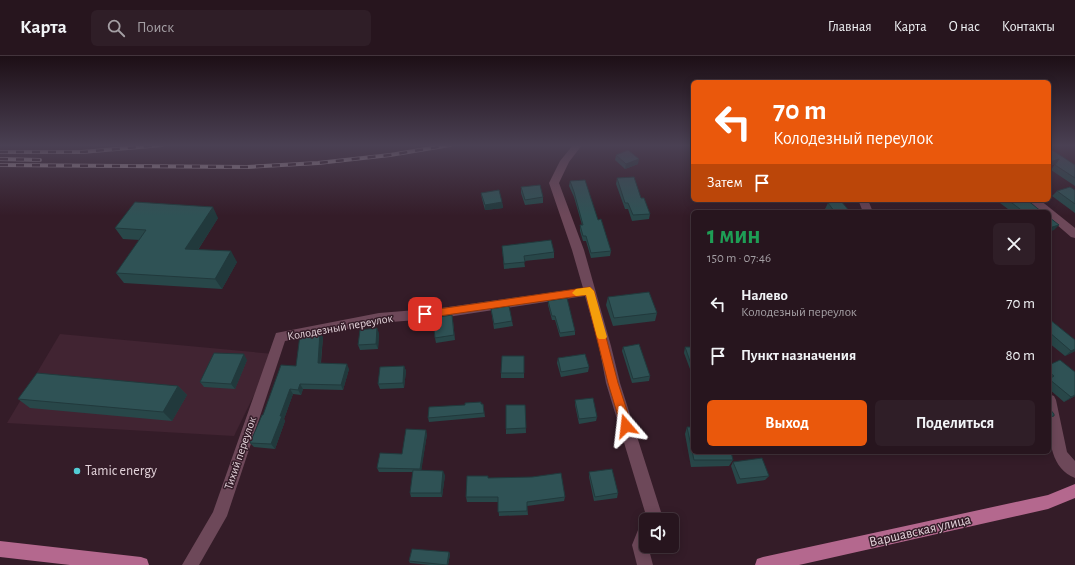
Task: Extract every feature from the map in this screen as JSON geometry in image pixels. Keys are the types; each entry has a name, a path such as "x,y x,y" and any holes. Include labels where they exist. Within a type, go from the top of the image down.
{"main road":[{"name":"Варшавская улица","path":"763,565 1048,502 1075,491"},
{"path":"0,549 141,565"}],"street":[{"path":"561,169 554,183 578,250 613,383 653,513"},
{"path":"1036,202 1046,210"},
{"path":"1051,214 1075,234"},
{"name":"Колодезный переулок","path":"280,337 379,318 441,313 590,291"},
{"name":"Тихий переулок","path":"190,565 219,516 280,337"},
{"path":"1051,410 1060,455 1075,471"},
{"path":"642,553 644,565"}],"shaded area":[{"path":"60,334 274,354 234,436 7,423"}],"building":[{"path":"1061,169 1075,169 1075,178"},
{"path":"634,177 641,198 644,198 650,214 633,215 628,203 625,203 617,178"},
{"path":"585,180 598,220 601,219 611,251 591,253 586,236 583,236 580,225 583,225 570,181"},
{"path":"540,185 543,197 525,200 521,187"},
{"path":"1070,187 1075,190 1075,204 1057,191"},
{"path":"499,190 502,202 485,205 481,193"},
{"path":"135,202 213,207 185,249 231,251 215,279 116,273 146,230 115,228"},
{"path":"842,202 848,210 833,210 828,203"},
{"path":"1011,202 1030,202 1040,210 1021,210"},
{"path":"1051,219 1059,225 1051,227"},
{"path":"551,240 554,252 524,256 525,262 504,264 502,246"},
{"path":"649,292 657,313 614,318 608,297"},
{"path":"567,298 575,331 560,333 555,316 552,316 548,301"},
{"path":"509,306 512,321 494,324 491,309"},
{"path":"452,315 454,335 435,338 433,318"},
{"path":"1051,321 1075,340 1075,349 1071,351 1051,334"},
{"path":"377,328 376,344 358,345 360,330"},
{"path":"320,332 318,363 347,364 341,385 300,384 298,390 290,389 280,416 282,416 271,444 250,443 263,415 281,365 296,366 300,335"},
{"path":"639,344 650,376 633,379 623,347"},
{"path":"685,347 691,347 691,364"},
{"path":"214,353 244,354 231,384 200,382"},
{"path":"585,354 589,367 561,372 558,358"},
{"path":"502,356 524,356 524,373 501,373"},
{"path":"1060,360 1075,372 1075,395 1071,397 1051,381 1051,378 1054,376 1051,374 1051,364"},
{"path":"404,366 403,383 378,384 380,367"},
{"path":"37,373 178,386 163,412 18,399"},
{"path":"593,398 597,417 579,419 575,400"},
{"path":"481,402 481,404 483,404 484,413 428,418 429,407 465,405 465,403"},
{"path":"506,405 525,405 526,428 506,429"},
{"path":"1051,410 1054,414 1054,416 1051,417"},
{"path":"687,427 691,427 691,446"},
{"path":"406,429 426,430 420,469 377,468 380,453 402,454"},
{"path":"693,454 732,454 733,460 694,460"},
{"path":"762,458 769,476 740,479 733,462"},
{"path":"612,469 618,493 595,497 589,472"},
{"path":"413,470 443,471 441,493 410,493"},
{"path":"561,473 565,497 527,502 527,511 498,512 498,497 466,497 467,476 488,476 488,478 532,477"},
{"path":"412,549 449,552 447,565 409,561"}],"slow traffic":[{"path":"576,293 590,291 602,337"}],"place":[{"name":"Tamic energy","path":"77,471"}],"route":[{"path":"425,314 441,313 590,291 605,346 613,383 626,426"}]}
